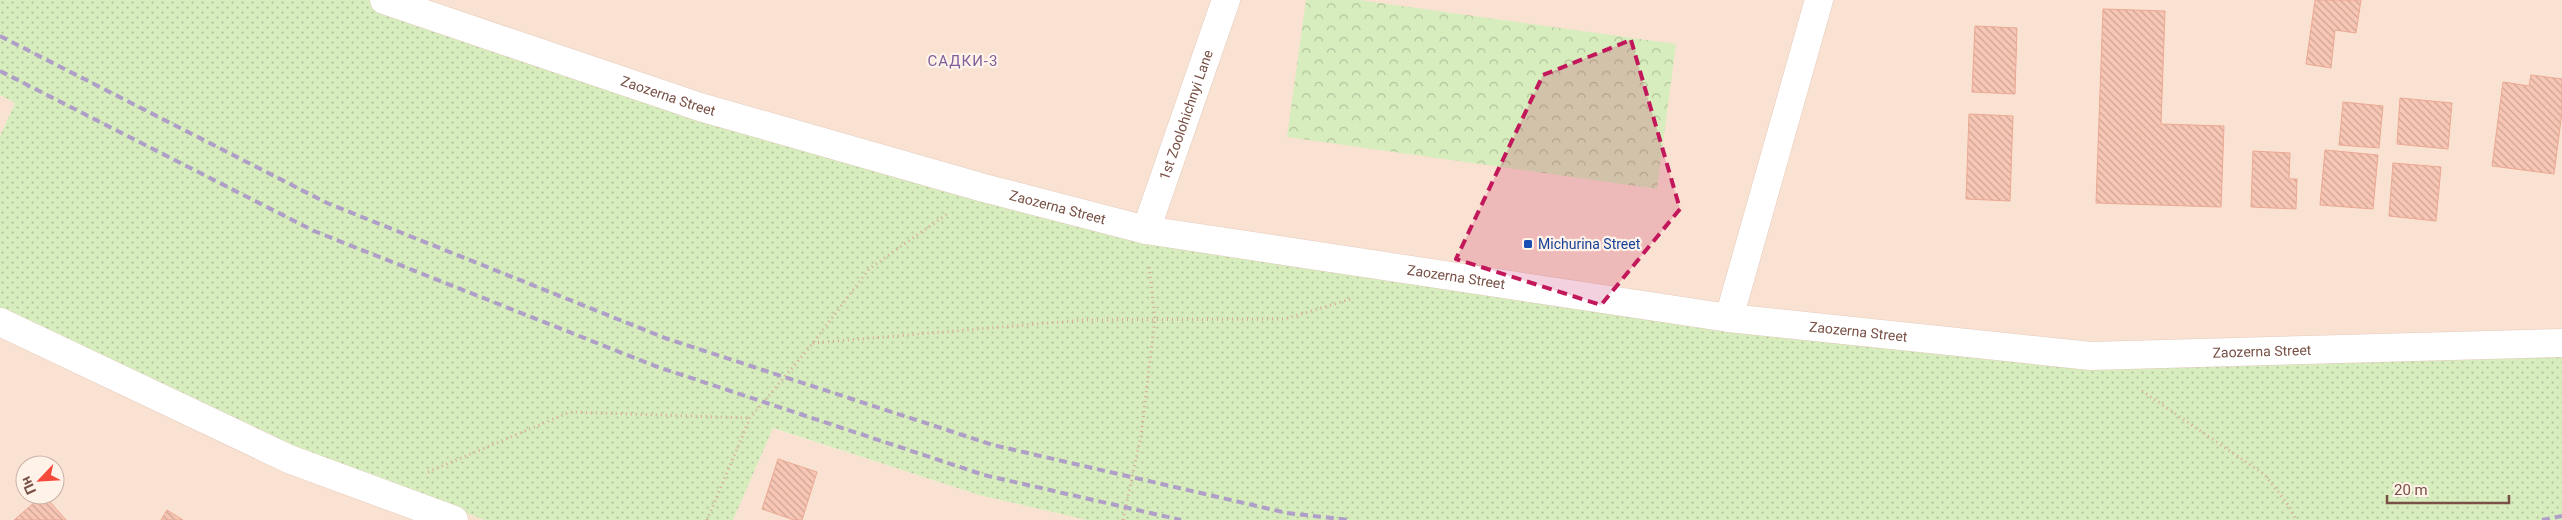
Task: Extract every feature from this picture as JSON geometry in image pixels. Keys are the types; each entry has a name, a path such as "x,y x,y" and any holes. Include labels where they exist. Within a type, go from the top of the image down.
{"street":[{"name":"1st Zoolohichnyi Lane","path":"1146,230 1226,0"},
{"path":"1729,318 1819,0"},
{"name":"Zaozerna Street","path":"408,3 700,107 984,188 1146,230 1729,318 2091,356 2562,343"},
{"path":"0,322 289,459 454,520"}],"path":[{"path":"707,520 750,418 814,343 869,269 984,188"},
{"path":"1123,520 1141,436 1155,320 1146,230"},
{"path":"814,343 1084,320 1285,319"},
{"path":"2139,389 2265,475 2289,506 2296,520"},
{"path":"379,492 570,412 750,418"}],"highlighted area":[{"path":"1631,40 1680,209 1601,305 1456,259 1543,75"}],"shaded area":[{"path":"384,0 2562,0 2562,343 2091,356 1146,230"},
{"path":"0,95 15,103 0,136"},
{"path":"0,311 299,452 485,520 0,520"},
{"path":"772,428 979,495 1087,520 733,520"}],"green space":[{"path":"0,0 384,0 1146,230 2091,356 2562,343 2562,520 1087,520 979,495 773,428 733,520 485,520 299,452 0,311 0,136 15,103 0,95"},
{"path":"1306,0 1359,0 1676,44 1657,189 1287,137"}],"building":[{"path":"2315,0 2361,0 2356,33 2335,30 2331,68 2306,64"},
{"path":"2103,9 2165,11 2161,124 2224,126 2221,207 2096,203"},
{"path":"1975,26 2017,28 2015,94 1972,92"},
{"path":"2531,75 2562,79 2562,112 2554,174 2492,166 2503,82 2529,86"},
{"path":"2400,98 2452,103 2448,149 2397,144"},
{"path":"2343,102 2383,106 2379,148 2339,145"},
{"path":"1969,114 2013,116 2010,201 1966,199"},
{"path":"2325,150 2378,155 2373,209 2320,205"},
{"path":"2253,151 2290,153 2289,179 2297,179 2296,209 2251,207"},
{"path":"2393,163 2441,167 2436,221 2389,216"},
{"path":"778,459 817,472 802,520 794,520 762,509"},
{"path":"31,505 53,505 66,520 14,520"},
{"path":"167,510 183,520 161,520"}],"railway":[{"path":"0,36 327,203 665,338 993,445 1287,513 1350,520"},
{"path":"0,71 314,231 655,366 984,475 1181,520"},
{"path":"2542,520 2562,516"}],"place":[{"name":"Michurina Street","path":"1528,244"}],"district":[{"name":"САДКИ-3","path":"963,61"}]}
